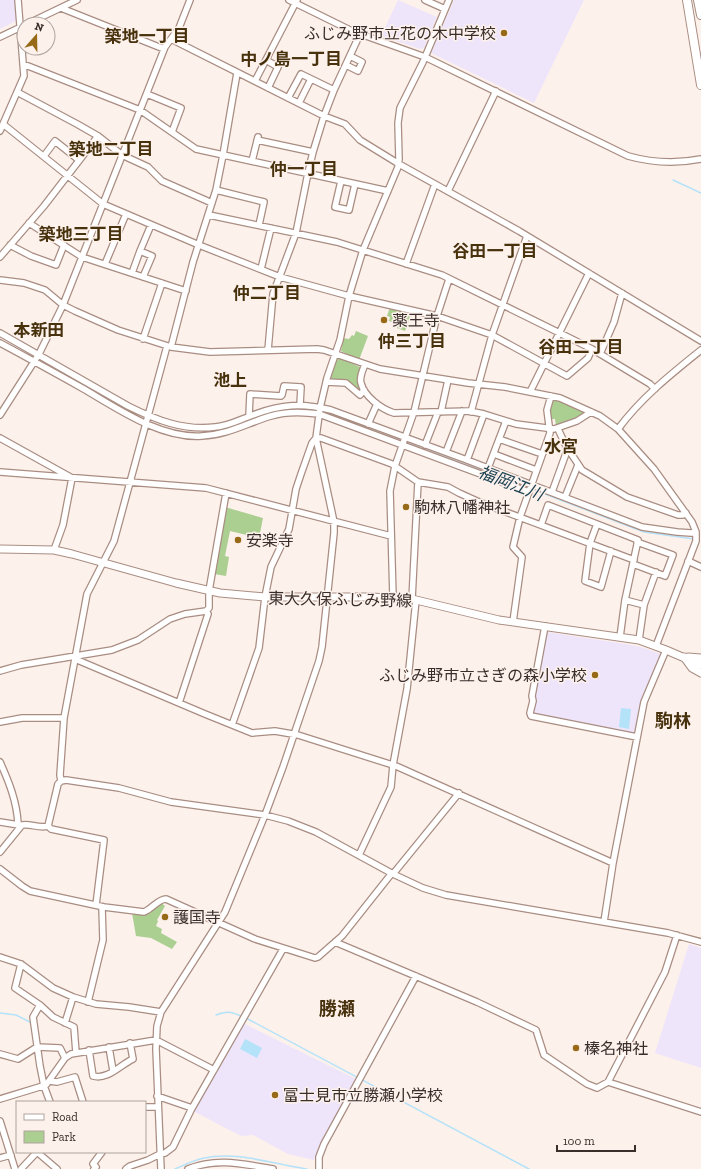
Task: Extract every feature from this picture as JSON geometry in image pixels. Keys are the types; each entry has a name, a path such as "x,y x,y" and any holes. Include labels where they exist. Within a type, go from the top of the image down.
{"highway":[{"path":"687,0 701,85"},
{"path":"692,0 701,55"},
{"path":"698,0 701,15"}],"main road":[{"name":"東大久保ふじみ野線","path":"0,549 54,550 209,591 265,597 393,597 414,599 472,614 513,622 639,640 701,665"},
{"path":"684,657 701,658"},
{"path":"684,657 692,668 701,673"}],"street":[{"path":"18,0 22,16"},
{"path":"44,16 77,0"},
{"path":"0,415 34,362 63,305 164,49 178,28 190,0"},
{"path":"289,0 296,2 360,34 425,57 628,156 661,163 701,159"},
{"path":"425,0 445,9"},
{"path":"161,1169 157,1107 156,1040 158,1019 161,1012 219,923 230,902 265,815 319,661 322,647 334,542 334,522 316,438 320,408 326,382 336,353 349,296 363,250 399,164 398,116 449,0"},
{"path":"255,82 296,2"},
{"path":"61,8 164,49"},
{"path":"0,37 16,29"},
{"path":"268,350 274,294 296,233 313,152 334,90 360,34"},
{"path":"171,39 324,116 345,124 360,140 399,164 527,236 701,341"},
{"path":"0,132 2,122 24,76 24,56"},
{"path":"346,65 358,71 362,62 350,56"},
{"path":"266,60 278,67 268,88"},
{"path":"24,64 140,110 196,149 388,191"},
{"path":"48,826 58,784 61,781 60,775 64,718 87,594 114,541 148,416 186,291 198,245 209,215 223,155 237,73"},
{"path":"288,98 301,74 334,90"},
{"path":"299,103 311,78"},
{"path":"448,191 496,91"},
{"path":"17,92 98,136 122,155 148,167 162,181 212,203"},
{"path":"147,94 181,108 172,132"},
{"path":"2,122 103,204 198,245 280,277 349,296 436,316 492,335 567,376 588,358 592,349"},
{"path":"0,257 30,223 98,136"},
{"path":"252,161 258,138 313,152"},
{"path":"44,156 55,141 79,160"},
{"path":"341,181 335,206 349,210 355,184"},
{"path":"406,264 435,184"},
{"path":"216,190 264,202 259,225"},
{"path":"105,264 126,214"},
{"path":"209,215 337,242 442,275 592,349 650,384 654,389"},
{"path":"30,223 82,257 186,291"},
{"path":"132,273 151,225"},
{"path":"261,269 271,228"},
{"path":"471,412 492,335 527,236"},
{"path":"10,245 31,256 56,265 64,245"},
{"path":"140,251 152,256 143,276"},
{"path":"530,392 589,273"},
{"path":"393,597 390,491 395,466 414,412 436,316 449,278"},
{"path":"0,280 24,283 45,290 63,305 118,330 169,346 210,352 317,349 336,353 380,369 505,387 560,398 603,418 618,429 654,469 692,522 696,537 656,646"},
{"path":"143,339 162,283"},
{"path":"600,354 614,322 622,293"},
{"path":"0,333 148,416 179,426 199,428 226,425 271,408 287,405 320,408 331,410 446,452 488,468 530,488"},
{"path":"0,343 146,423 173,433 186,436 225,433 283,413 297,412 319,414 530,488 552,492 642,527 691,533 696,537"},
{"path":"618,429 633,409 654,389 701,350"},
{"path":"365,364 360,378 364,390 377,404 394,413 462,410 484,414 506,421 550,429 558,429 577,421 591,412"},
{"path":"426,445 440,412 448,380"},
{"path":"326,382 346,383 360,394 364,390"},
{"path":"249,416 250,394 281,396 284,386 301,387 300,405"},
{"path":"513,622 522,556 513,547 520,517 550,429 547,410 551,396"},
{"path":"368,424 377,404"},
{"path":"446,452 462,410"},
{"path":"467,460 484,414"},
{"path":"488,468 506,421"},
{"path":"558,429 582,470 594,479 627,497 678,515 683,515 686,513"},
{"path":"0,438 72,478"},
{"path":"316,438 321,438 395,466 418,482 448,487 459,493 540,525 611,551 665,576 673,555 637,542 638,540 548,505 540,525"},
{"path":"232,725 259,648 265,597 271,567 289,529 300,474 312,443 316,438"},
{"path":"499,439 542,454"},
{"path":"552,492 568,448"},
{"path":"494,454 536,470"},
{"path":"565,497 578,464"},
{"path":"0,472 190,485 391,536"},
{"path":"54,550 64,525 72,478"},
{"path":"359,855 391,787 393,765 407,690 414,599 418,482"},
{"path":"179,703 208,614 206,611 209,608 209,591 226,493"},
{"path":"597,524 590,543 585,581 601,586 611,551"},
{"path":"620,637 625,600 637,542"},
{"path":"688,561 701,566"},
{"path":"639,640 644,605 656,572"},
{"path":"625,600 644,605"},
{"path":"0,671 21,665 76,658 124,646 138,640 170,619 185,614 206,611"},
{"path":"545,626 532,696 533,701 530,713 532,716 637,737"},
{"path":"604,922 613,863 644,702 666,650"},
{"path":"76,658 179,703 252,732 275,732 294,735 393,765 459,793 613,863"},
{"path":"0,722 22,718 64,718"},
{"path":"0,762 12,792 20,825 0,852"},
{"path":"61,781 66,780 119,788 186,805 265,815 306,828 392,874 422,888 446,895 677,935 701,942"},
{"path":"0,869 30,891 99,906 144,912 163,899 166,899 255,939 282,949 314,958 318,957 342,936 459,793"},
{"path":"0,822 43,827 48,826 51,829 104,840 99,906 103,940 88,1002"},
{"path":"335,942 477,1002 536,1030 544,1055 587,1084 597,1088 608,1082 665,972 677,935"},
{"path":"126,1169 130,1166 165,1153 172,1147 192,1108 282,949"},
{"path":"0,957 21,964 54,988 73,997 96,1004 161,1012"},
{"path":"21,964 15,988 40,1005 53,1017 74,1027 76,1053"},
{"path":"319,1169 319,1157 324,1144 416,976"},
{"path":"65,1023 73,997"},
{"path":"40,1005 33,1017 44,1086 50,1101"},
{"path":"0,1099 44,1086 65,1058 71,1054 130,1043 156,1040 214,1070"},
{"path":"89,1050 93,1076 106,1075 133,1059 130,1043"},
{"path":"0,1054 18,1060 37,1047 60,1048 65,1058"},
{"path":"109,1047 113,1071"},
{"path":"49,1081 57,1082 75,1077 83,1101"},
{"path":"608,1082 701,1112"},
{"path":"157,1096 192,1108"},
{"path":"146,1107 157,1107"},
{"path":"0,1121 15,1169"},
{"path":"21,1169 36,1153"},
{"path":"38,1153 56,1169"},
{"path":"94,1169 96,1167 93,1164 101,1153"},
{"path":"0,1158 11,1155"},
{"path":"188,1169 197,1166 224,1162 273,1169"}],"shaded area":[{"path":"0,0 15,0 16,20 0,29"},
{"path":"398,0 437,17 424,48 420,49 381,36"},
{"name":"ふじみ野市立花の木中学校","path":"454,0 584,0 534,103 431,53"},
{"name":"ふじみ野市立さぎの森小学校","path":"547,632 626,644 641,647 661,654 643,698 636,733 634,734 534,713 534,696"},
{"path":"689,944 701,948 701,1068 655,1053"},
{"name":"富士見市立勝瀬小学校","path":"241,1022 358,1080 314,1160 288,1154 253,1135 241,1136 191,1110"}],"green space":[{"path":"390,307 412,312 405,331 397,328 398,324 389,321 390,317 387,316"},
{"path":"356,331 368,336 359,360 341,351 343,338 349,339 352,335 354,336"},
{"path":"340,358 362,368 363,390 359,392 347,382 330,381 329,379 337,359"},
{"path":"552,399 584,412 584,414 556,426 555,419 549,419 549,410"},
{"path":"225,507 263,518 259,538 230,531 225,556 229,557 226,576 214,574"},
{"path":"161,903 165,906 157,920 156,926 162,929 161,933 177,942 172,949 151,938 136,936 132,913 148,912"}],"water":[{"path":"621,708 631,709 629,729 619,727"},
{"path":"245,1039 262,1048 257,1058 240,1049"}],"waterway":[{"path":"673,180 701,193"},
{"name":"福岡江川","path":"324,413 529,488"},
{"name":"福岡江川","path":"532,489 644,532 694,539"},
{"path":"216,1015 229,1012 242,1017"},
{"path":"0,1013 16,1015 32,1023"},
{"path":"246,1018 529,1169"},
{"path":"175,1169 200,1159 217,1156 242,1157 307,1169"}],"place":[{"name":"ふじみ野市立花の木中学校","path":"504,33"},
{"name":"薬王寺","path":"384,320"},
{"name":"駒林八幡神社","path":"406,507"},
{"name":"安楽寺","path":"238,540"},
{"name":"ふじみ野市立さぎの森小学校","path":"595,675"},
{"name":"護国寺","path":"165,917"},
{"name":"榛名神社","path":"576,1048"},
{"name":"富士見市立勝瀬小学校","path":"275,1095"}],"district":[{"name":"築地一丁目","path":"147,36"},
{"name":"中ノ島一丁目","path":"291,59"},
{"name":"築地二丁目","path":"111,149"},
{"name":"仲一丁目","path":"304,169"},
{"name":"築地三丁目","path":"81,234"},
{"name":"谷田一丁目","path":"495,251"},
{"name":"仲二丁目","path":"267,293"},
{"name":"本新田","path":"39,330"},
{"name":"仲三丁目","path":"412,341"},
{"name":"谷田二丁目","path":"581,347"},
{"name":"池上","path":"230,380"},
{"name":"水宮","path":"561,446"},
{"name":"駒林","path":"673,721"},
{"name":"勝瀬","path":"337,1009"}]}
